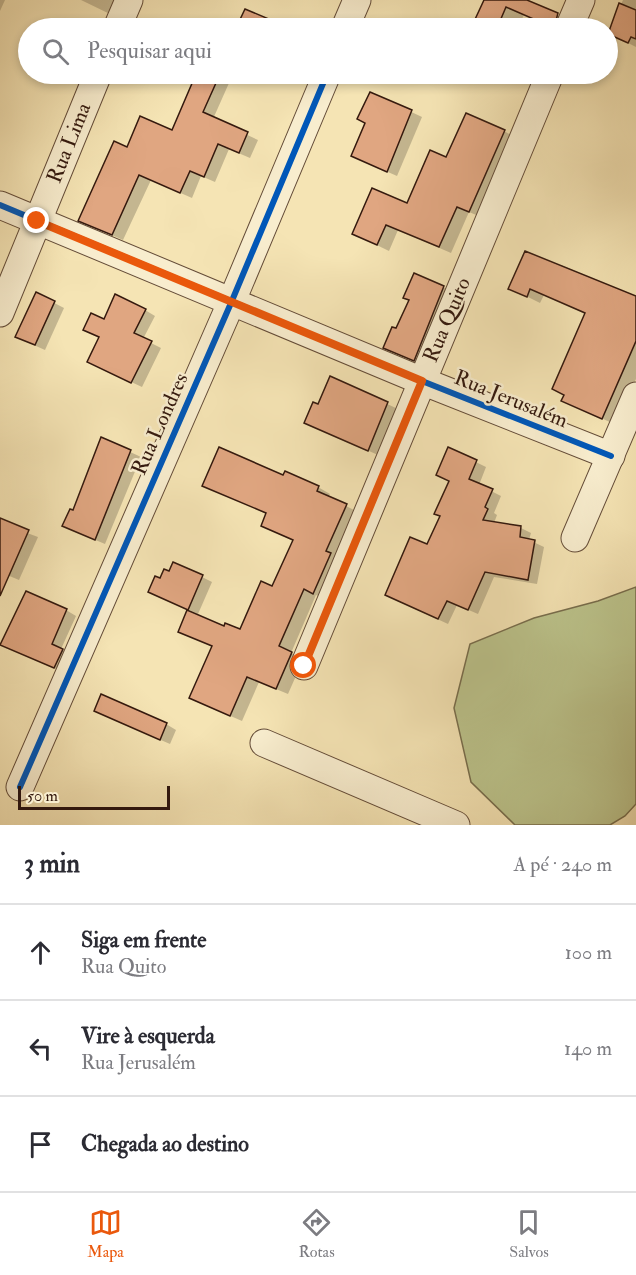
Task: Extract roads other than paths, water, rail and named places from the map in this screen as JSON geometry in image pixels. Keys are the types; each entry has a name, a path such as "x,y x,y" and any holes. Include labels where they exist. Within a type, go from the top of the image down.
{"street":[{"path":"121,18 129,0"},
{"path":"349,18 357,0"},
{"path":"573,18 581,0"},
{"name":"Rua Lima","path":"0,314 94,84"},
{"name":"Rua Londres","path":"20,787 231,303 323,84"},
{"name":"Rua Quito","path":"304,666 546,84"},
{"name":"Rua Jerusalém","path":"0,206 231,303 610,456"},
{"path":"575,538 636,396"},
{"path":"264,744 456,825"}]}
